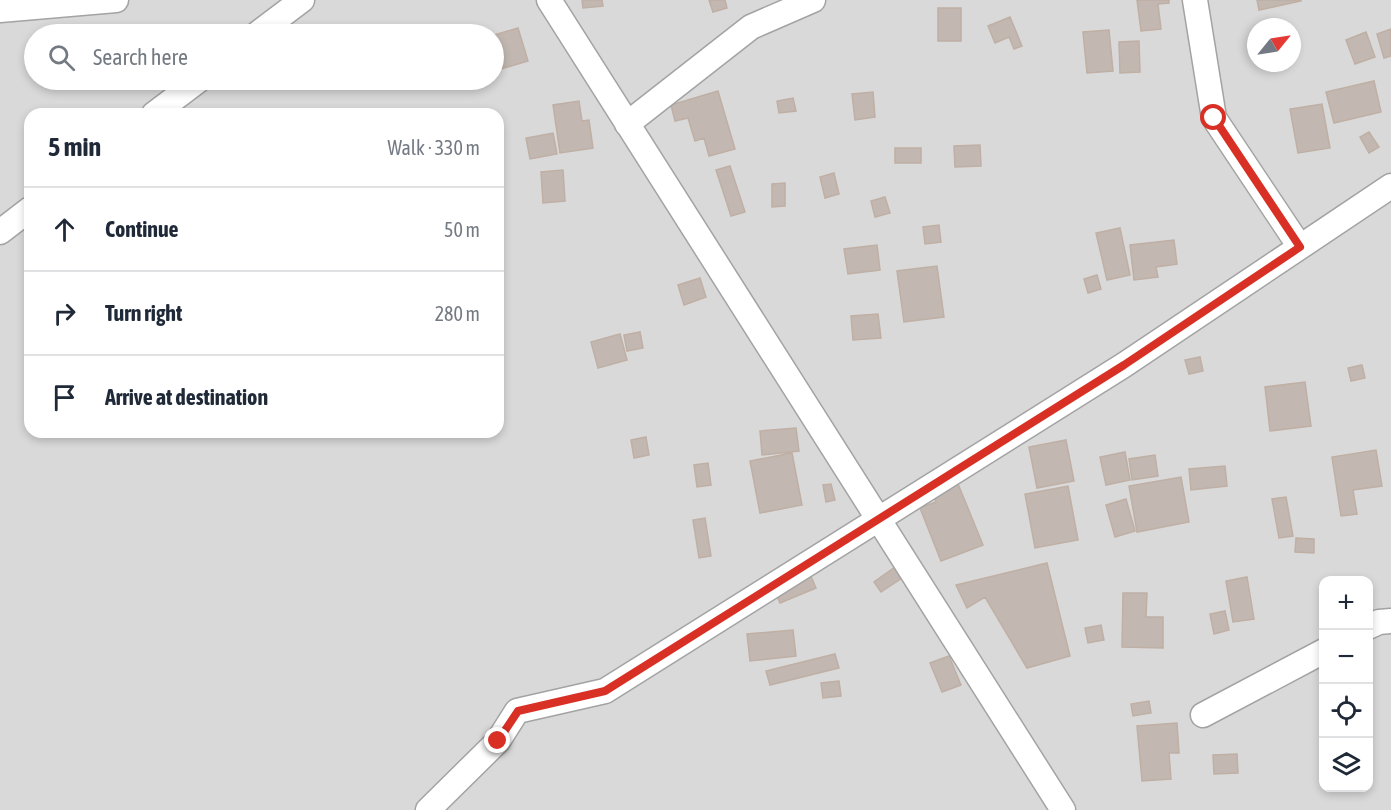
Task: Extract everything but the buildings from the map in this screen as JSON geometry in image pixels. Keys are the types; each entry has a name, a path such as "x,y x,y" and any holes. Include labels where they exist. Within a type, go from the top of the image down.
{"street":[{"path":"0,10 116,0"},
{"path":"270,24 302,0"},
{"path":"549,0 1063,810"},
{"path":"627,124 751,27 813,0"},
{"path":"1195,0 1214,118 1300,247"},
{"path":"162,108 186,90"},
{"path":"428,810 498,741 518,711 605,691 1124,365 1391,186"},
{"path":"0,232 24,214"},
{"path":"1373,625 1391,621"},
{"path":"1203,715 1319,653"}],"shaded area":[{"path":"0,0 1391,0 1391,810 0,810"}],"route":[{"path":"498,741 518,711 605,691 1124,365 1300,247 1214,118"}]}
